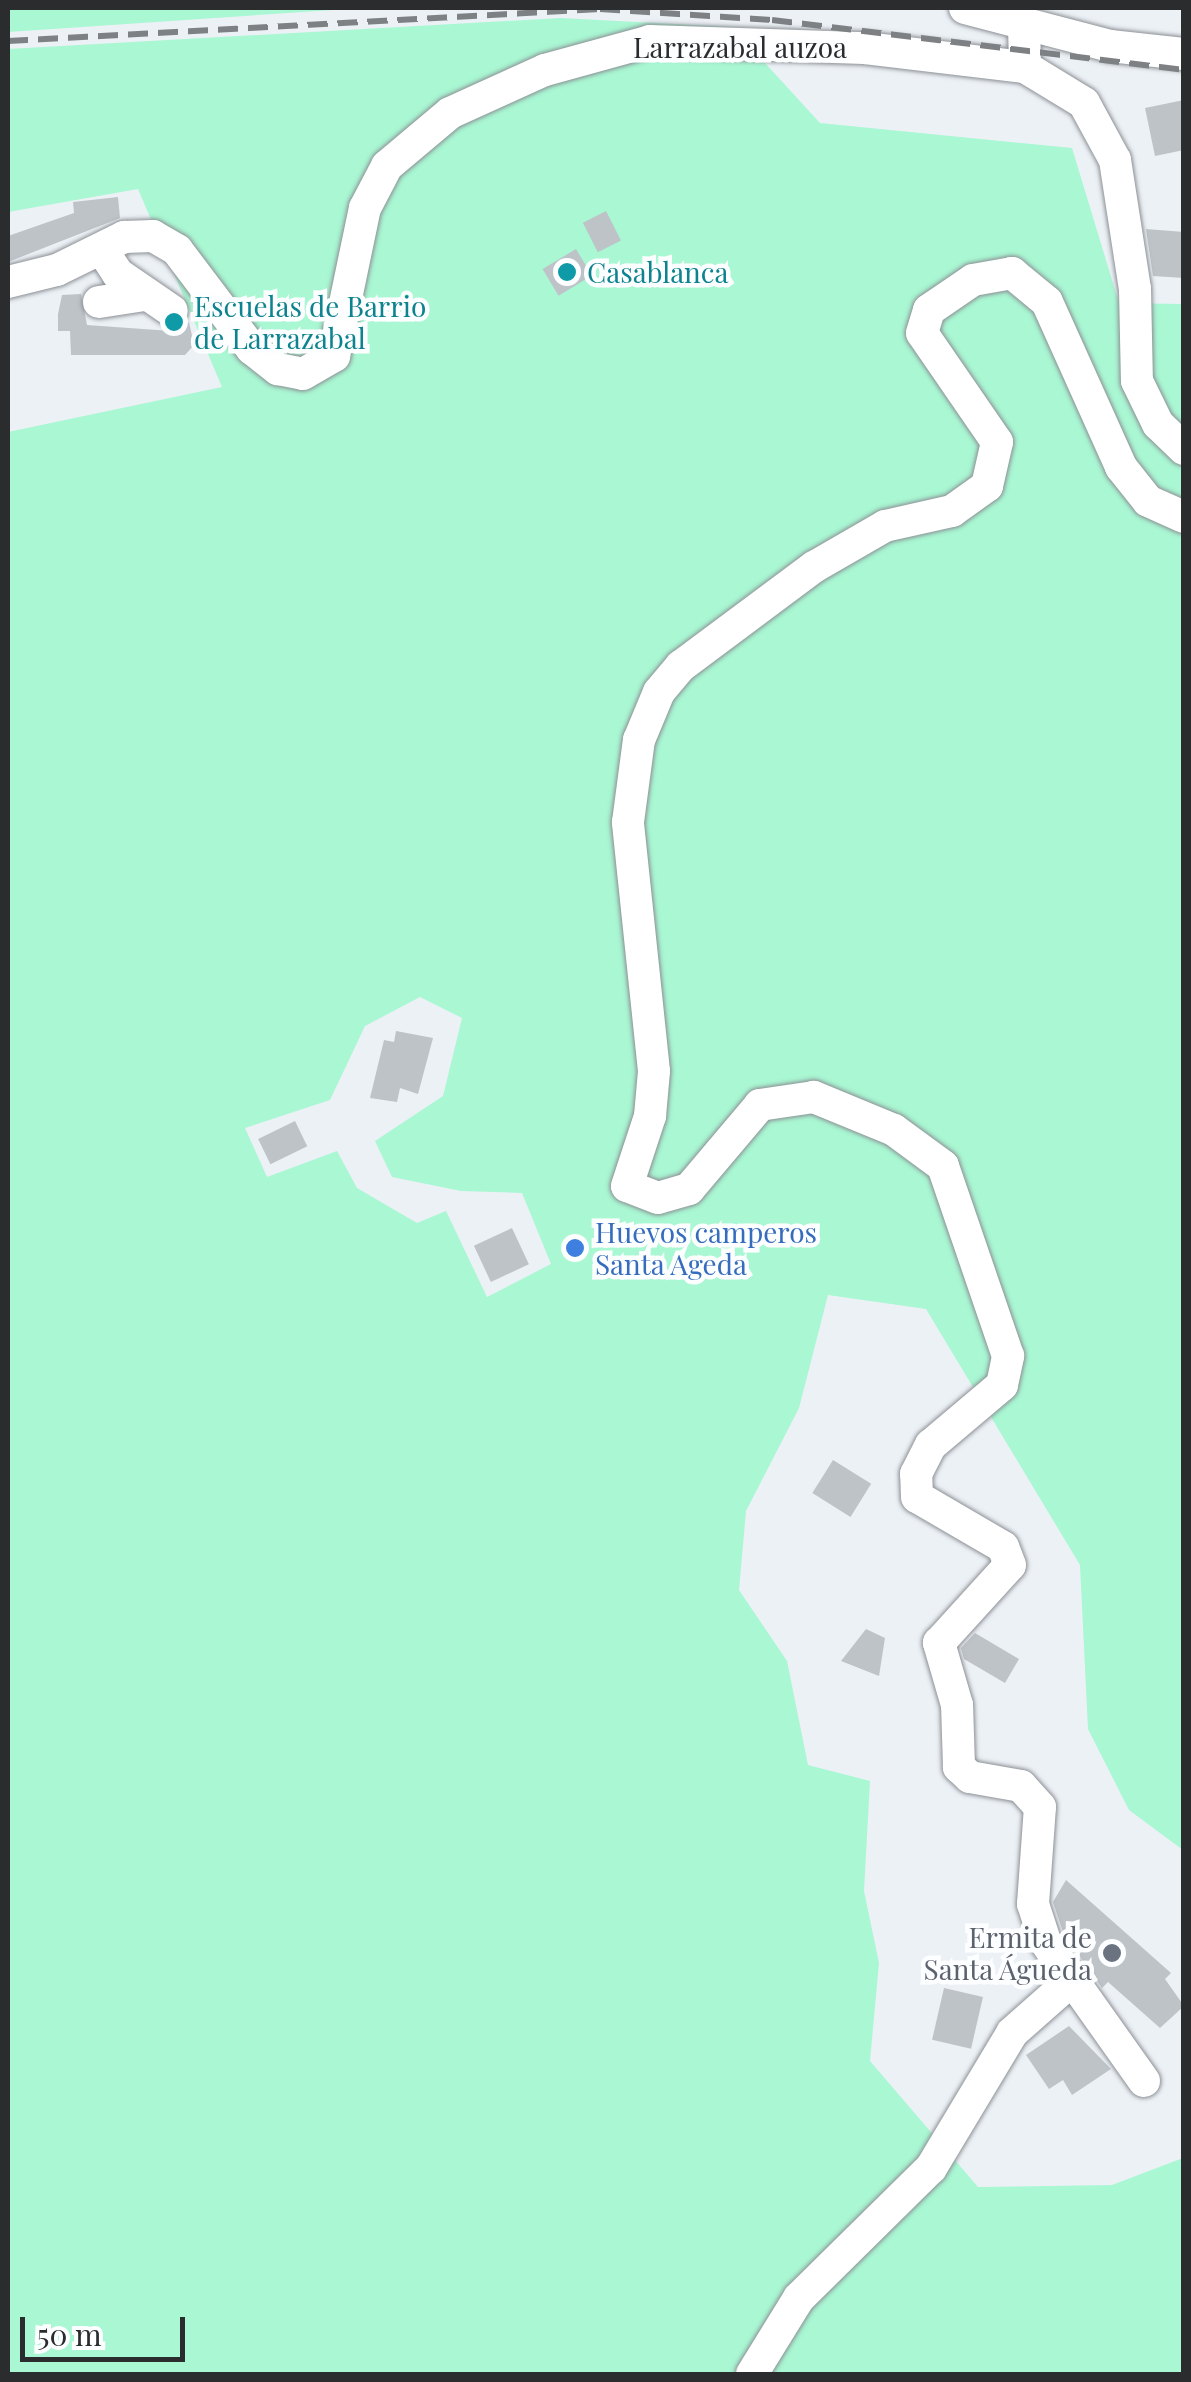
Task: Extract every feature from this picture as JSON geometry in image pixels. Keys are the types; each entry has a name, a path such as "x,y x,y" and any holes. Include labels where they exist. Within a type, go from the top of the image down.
{"street":[{"path":"965,8 1184,54"},
{"path":"1024,23 1025,67 1084,103 1115,160 1135,289 1137,381 1158,424 1184,449"},
{"name":"Larrazabal auzoa","path":"8,282 102,251 140,232 177,250 252,350 278,369 303,374 334,356 365,208 387,166 450,113 545,70 650,41 865,48 1025,67"},
{"path":"99,302 158,303 102,251"},
{"path":"1144,2082 1045,1941 1034,1904 1040,1807 1021,1786 970,1777 959,1767 958,1704 939,1643 1010,1565 1003,1546 917,1497 916,1474 931,1445 1002,1385 1008,1356 943,1166 894,1130 814,1098 760,1106 689,1189 658,1198 627,1186 650,1116 654,1071 629,860 639,740 659,692 681,666 814,567 886,526 952,511 987,486 997,442 922,333 929,310 973,280 1012,274 1047,302 1122,467 1148,501 1174,519 1184,516"},
{"path":"752,2374 799,2298 931,2168 1012,2034 1073,1979"}],"green space":[{"path":"8,8 363,8 8,32"},
{"path":"561,18 732,27 820,123 1072,148 1119,303 1183,304 1183,1850 1129,1810 1088,1729 1080,1565 926,1309 828,1295 799,1408 746,1511 739,1590 787,1661 808,1765 870,1781 864,1891 879,1963 870,2061 978,2187 1112,2185 1183,2158 1183,2374 8,2374 8,432 222,387 138,189 8,212 8,49","holes":["420,997 462,1018 443,1096 375,1141 392,1177 461,1191 522,1193 551,1264 487,1297 446,1211 417,1223 357,1188 337,1151 267,1177 245,1128 330,1100 365,1026"]}],"building":[{"path":"1184,100 1184,150 1155,156 1145,108"},
{"path":"118,197 120,218 8,262 8,236 74,213 73,202"},
{"path":"606,211 621,240 598,252 583,223"},
{"path":"1146,229 1184,232 1184,278 1153,276"},
{"name":"Casablanca","path":"576,249 592,276 559,296 543,269"},
{"name":"Escuelas de Barrio de Larrazabal","path":"81,294 87,325 171,331 189,322 194,345 185,355 71,355 70,331 58,331 58,314 62,295"},
{"path":"396,1031 433,1038 418,1094 400,1088 397,1102 370,1098 384,1040 394,1042"},
{"path":"295,1121 307,1146 270,1164 258,1139"},
{"path":"512,1228 529,1264 491,1282 474,1246"},
{"path":"833,1460 871,1484 850,1517 812,1493"},
{"path":"866,1629 885,1638 879,1676 841,1661"},
{"path":"975,1633 1019,1659 1005,1683 964,1659 961,1648"},
{"name":"Ermita de Santa Águeda","path":"1066,1880 1171,1973 1165,1979 1184,2006 1160,2028 1108,1982 1102,1988 1063,1932 1053,1902"},
{"path":"944,1988 983,1997 971,2049 932,2040"},
{"path":"1069,2026 1111,2069 1072,2095 1063,2080 1049,2089 1026,2055"}],"railway":[{"path":"8,41 600,9 772,20 1184,70"}],"place":[{"name":"Casablanca","path":"567,272"},
{"name":"Escuelas de Barrio de Larrazabal","path":"174,322"},
{"name":"Huevos camperos Santa Ageda","path":"575,1248"},
{"name":"Ermita de Santa Águeda","path":"1112,1953"}]}
